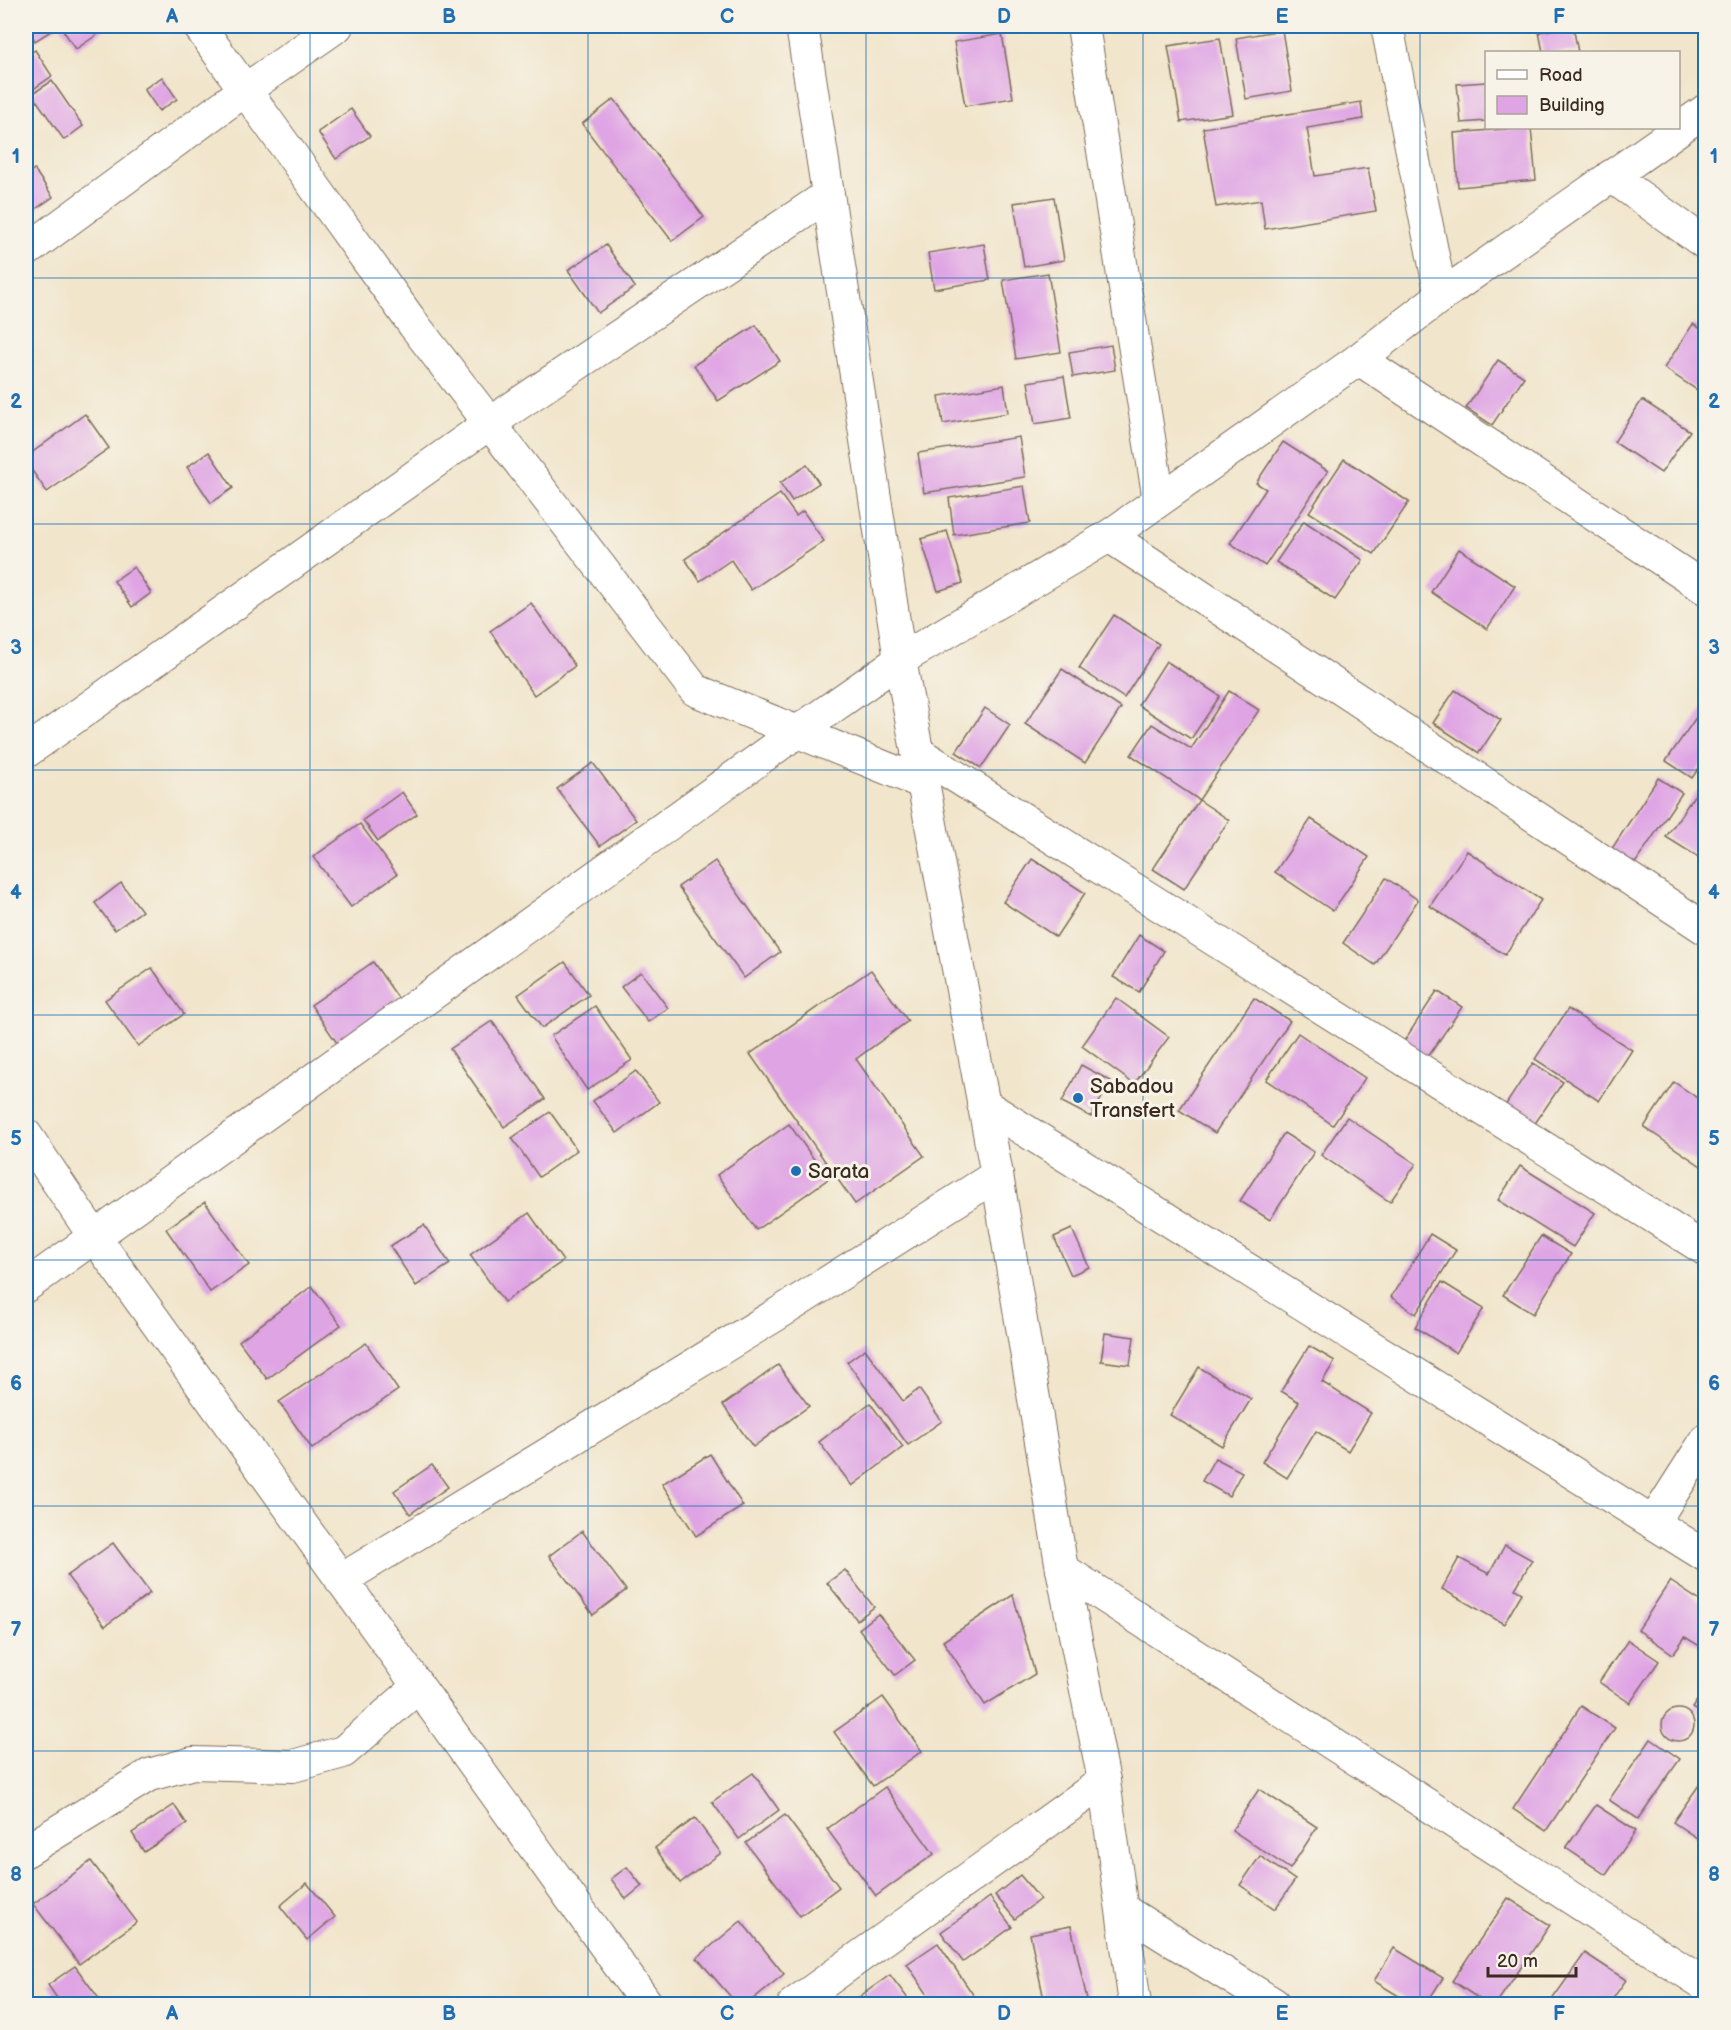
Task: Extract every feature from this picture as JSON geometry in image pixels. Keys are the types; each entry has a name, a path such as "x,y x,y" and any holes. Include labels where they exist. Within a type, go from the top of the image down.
{"street":[{"path":"199,26 414,325 695,690 923,783"},
{"path":"26,251 245,90 337,26"},
{"path":"802,26 900,660 997,1174 1062,1569 1104,1781 1135,2004"},
{"path":"1083,26 1159,500"},
{"path":"1387,26 1441,296"},
{"path":"1680,128 1706,110"},
{"path":"26,1286 797,732 900,660 1109,536 1359,359 1441,296 1679,129"},
{"path":"1611,176 1706,244"},
{"path":"26,752 490,423 828,195"},
{"path":"1359,359 1706,589"},
{"path":"1109,536 1706,929"},
{"path":"917,752 1706,1250"},
{"path":"983,1104 1706,1556"},
{"path":"26,1135 94,1236 647,2004"},
{"path":"341,1580 784,1310 997,1174"},
{"path":"1653,1523 1706,1440"},
{"path":"1062,1569 1706,1985"},
{"path":"26,1851 149,1775 193,1763 293,1766 343,1752 418,1687"},
{"path":"794,2004 1104,1781"},
{"path":"1123,1910 1274,2004"}],"building":[{"path":"26,26 59,26 35,41"},
{"path":"60,26 110,26 76,49"},
{"path":"1573,26 1578,51 1543,51 1539,32"},
{"path":"1282,30 1292,91 1246,99 1236,38"},
{"path":"1002,34 1013,98 965,106 954,42"},
{"path":"1220,38 1233,114 1181,122 1168,46"},
{"path":"35,50 52,76 26,94 26,56"},
{"path":"162,77 177,99 159,111 144,89"},
{"path":"52,81 83,126 64,140 32,94"},
{"path":"1485,82 1485,121 1461,123 1457,84"},
{"path":"614,99 704,217 672,241 582,124"},
{"path":"1361,102 1363,119 1307,128 1315,176 1368,168 1376,211 1265,229 1261,200 1216,207 1203,128"},
{"path":"351,109 370,136 336,159 318,132"},
{"path":"1531,129 1536,180 1458,187 1454,133"},
{"path":"34,169 53,197 34,210 26,197 26,175"},
{"path":"1054,197 1064,260 1024,267 1014,203"},
{"path":"984,244 990,280 934,289 928,253"},
{"path":"606,245 635,287 598,313 568,270"},
{"path":"1048,273 1061,352 1016,359 1003,280"},
{"path":"1693,324 1706,332 1706,396 1664,368"},
{"path":"756,325 780,361 718,401 694,365"},
{"path":"1111,345 1115,370 1073,377 1069,352"},
{"path":"1498,360 1524,377 1492,425 1466,408"},
{"path":"1064,376 1071,418 1035,424 1028,382"},
{"path":"1004,385 1008,413 943,424 939,396"},
{"path":"1642,400 1690,431 1661,473 1614,442"},
{"path":"85,414 109,448 47,492 26,462 26,457"},
{"path":"1019,437 1025,477 924,493 918,453"},
{"path":"1283,442 1328,471 1265,566 1230,543 1266,489 1256,483"},
{"path":"209,452 233,488 211,503 187,467"},
{"path":"1344,459 1409,502 1374,554 1309,512"},
{"path":"807,465 819,483 792,501 780,483"},
{"path":"1024,486 1030,523 954,535 949,498"},
{"path":"780,494 796,516 803,511 824,541 751,590 731,560 700,581 685,559"},
{"path":"1304,521 1363,560 1335,600 1276,562"},
{"path":"947,531 963,583 938,591 921,539"},
{"path":"1459,549 1515,586 1487,629 1431,592"},
{"path":"134,567 151,593 132,607 114,581"},
{"path":"531,603 575,666 534,695 490,631"},
{"path":"1114,615 1159,644 1124,698 1079,668"},
{"path":"1166,661 1220,696 1191,739 1138,705"},
{"path":"1062,669 1121,708 1085,763 1025,724"},
{"path":"1455,690 1501,720 1479,753 1433,723"},
{"path":"1229,691 1259,710 1199,800 1131,755 1152,724 1191,749"},
{"path":"1706,703 1706,758 1692,778 1666,761"},
{"path":"985,708 1010,725 981,768 956,752"},
{"path":"593,763 636,820 600,846 557,789"},
{"path":"1658,778 1682,793 1634,865 1611,850"},
{"path":"1706,778 1706,862 1666,837"},
{"path":"402,792 417,814 378,841 363,820"},
{"path":"1199,800 1229,820 1184,889 1153,869"},
{"path":"1311,819 1369,857 1333,911 1275,872"},
{"path":"360,824 397,874 351,907 313,857"},
{"path":"1467,851 1541,900 1505,955 1430,906"},
{"path":"1032,859 1085,893 1056,937 1003,902"},
{"path":"715,861 780,952 744,978 678,887"},
{"path":"1386,878 1418,900 1375,965 1343,943"},
{"path":"121,883 142,911 115,930 95,903"},
{"path":"1139,935 1164,951 1139,992 1113,977"},
{"path":"373,962 401,1002 339,1046 311,1005"},
{"path":"565,962 589,995 542,1028 518,995"},
{"path":"152,968 184,1014 138,1046 105,1000"},
{"path":"871,970 908,1021 856,1059 924,1156 855,1204 750,1054"},
{"path":"641,972 668,1008 648,1022 621,987"},
{"path":"1437,991 1462,1007 1428,1057 1404,1041"},
{"path":"1116,998 1169,1037 1134,1084 1082,1046"},
{"path":"1254,998 1290,1021 1215,1133 1179,1110"},
{"path":"595,1006 632,1060 587,1090 551,1036"},
{"path":"1568,1009 1632,1050 1599,1101 1535,1059"},
{"path":"492,1021 545,1099 504,1127 450,1049"},
{"path":"1298,1033 1365,1078 1333,1125 1266,1080"},
{"path":"1533,1063 1563,1082 1534,1125 1505,1106"},
{"path":"1081,1065 1111,1081 1091,1117 1062,1102"},
{"path":"636,1071 659,1102 617,1133 593,1101"},
{"path":"1674,1082 1706,1104 1706,1158 1701,1166 1644,1127"},
{"path":"550,1112 577,1150 539,1177 512,1138"},
{"path":"1347,1117 1416,1164 1390,1202 1321,1155"},
{"path":"789,1124 828,1179 756,1230 717,1175"},
{"path":"1284,1133 1314,1152 1270,1220 1240,1201"},
{"path":"1520,1166 1595,1213 1573,1247 1498,1200"},
{"path":"205,1202 249,1265 210,1292 166,1229"},
{"path":"529,1213 563,1261 504,1302 470,1255"},
{"path":"424,1225 450,1264 416,1286 390,1246"},
{"path":"1072,1229 1089,1267 1071,1275 1054,1237"},
{"path":"1430,1234 1456,1250 1416,1314 1391,1297"},
{"path":"1541,1236 1571,1254 1533,1314 1503,1295"},
{"path":"1442,1282 1484,1308 1456,1353 1415,1327"},
{"path":"312,1286 341,1325 267,1379 239,1341"},
{"path":"1105,1333 1134,1337 1130,1365 1101,1361"},
{"path":"366,1343 398,1390 312,1449 279,1402"},
{"path":"1309,1346 1335,1361 1322,1382 1371,1413 1348,1451 1316,1431 1287,1478 1262,1462 1299,1402 1281,1391"},
{"path":"865,1349 903,1401 919,1389 942,1421 908,1445 847,1362"},
{"path":"778,1365 809,1406 753,1447 723,1405"},
{"path":"1199,1367 1251,1399 1222,1446 1170,1415"},
{"path":"870,1403 903,1447 852,1486 819,1442"},
{"path":"710,1454 743,1506 696,1536 662,1484"},
{"path":"1215,1458 1242,1472 1229,1496 1202,1481"},
{"path":"432,1465 448,1487 410,1514 394,1491"},
{"path":"582,1531 626,1590 593,1615 549,1556"},
{"path":"113,1543 150,1593 105,1626 67,1576"},
{"path":"1505,1545 1532,1560 1515,1589 1522,1593 1504,1624 1442,1589 1459,1558 1489,1574"},
{"path":"845,1570 874,1607 857,1620 827,1583"},
{"path":"1670,1581 1706,1605 1706,1650 1685,1637 1673,1654 1638,1630"},
{"path":"1013,1595 1035,1674 985,1705 943,1641"},
{"path":"878,1614 915,1660 895,1675 859,1629"},
{"path":"1628,1640 1659,1661 1630,1703 1599,1682"},
{"path":"1706,1687 1706,1717 1692,1708"},
{"path":"883,1697 922,1751 873,1786 834,1732"},
{"path":"1581,1706 1615,1728 1546,1831 1513,1809"},
{"path":"1678,1709 1690,1713 1694,1725 1690,1737 1678,1741 1666,1737 1662,1725 1666,1713"},
{"path":"1651,1739 1680,1759 1638,1819 1609,1800"},
{"path":"753,1773 779,1810 739,1839 712,1802"},
{"path":"1704,1778 1706,1779 1706,1844 1673,1822"},
{"path":"885,1787 934,1854 876,1896 827,1829"},
{"path":"1259,1789 1317,1827 1290,1869 1232,1830"},
{"path":"174,1805 187,1824 144,1852 132,1833"},
{"path":"1596,1805 1636,1831 1606,1875 1566,1848"},
{"path":"785,1815 839,1887 800,1916 746,1843"},
{"path":"695,1818 721,1853 680,1883 655,1848"},
{"path":"1260,1856 1295,1880 1275,1909 1240,1885"},
{"path":"91,1861 137,1922 79,1964 33,1904"},
{"path":"627,1867 642,1886 626,1899 611,1879"},
{"path":"1020,1875 1040,1899 1015,1919 995,1895"},
{"path":"307,1883 335,1917 307,1940 280,1906"},
{"path":"990,1897 1012,1927 963,1962 941,1932"},
{"path":"1508,1898 1550,1925 1496,2004 1487,2004 1452,1981"},
{"path":"741,1921 784,1974 747,2004 737,2004 697,1958"},
{"path":"1071,1926 1088,2004 1045,2004 1030,1934"},
{"path":"938,1943 974,1996 961,2004 934,2004 907,1964"},
{"path":"1394,1948 1443,1978 1426,2004 1412,2004 1374,1981"},
{"path":"1585,1953 1626,1980 1609,2004 1549,2004"},
{"path":"75,1966 103,2004 61,2004 48,1985"},
{"path":"890,1975 912,2004 849,2004"},
{"path":"980,1998 984,2004 969,2004"}],"place":[{"name":"Sabadou Transfert","path":"1078,1098"},
{"name":"Sarata","path":"796,1171"}]}
